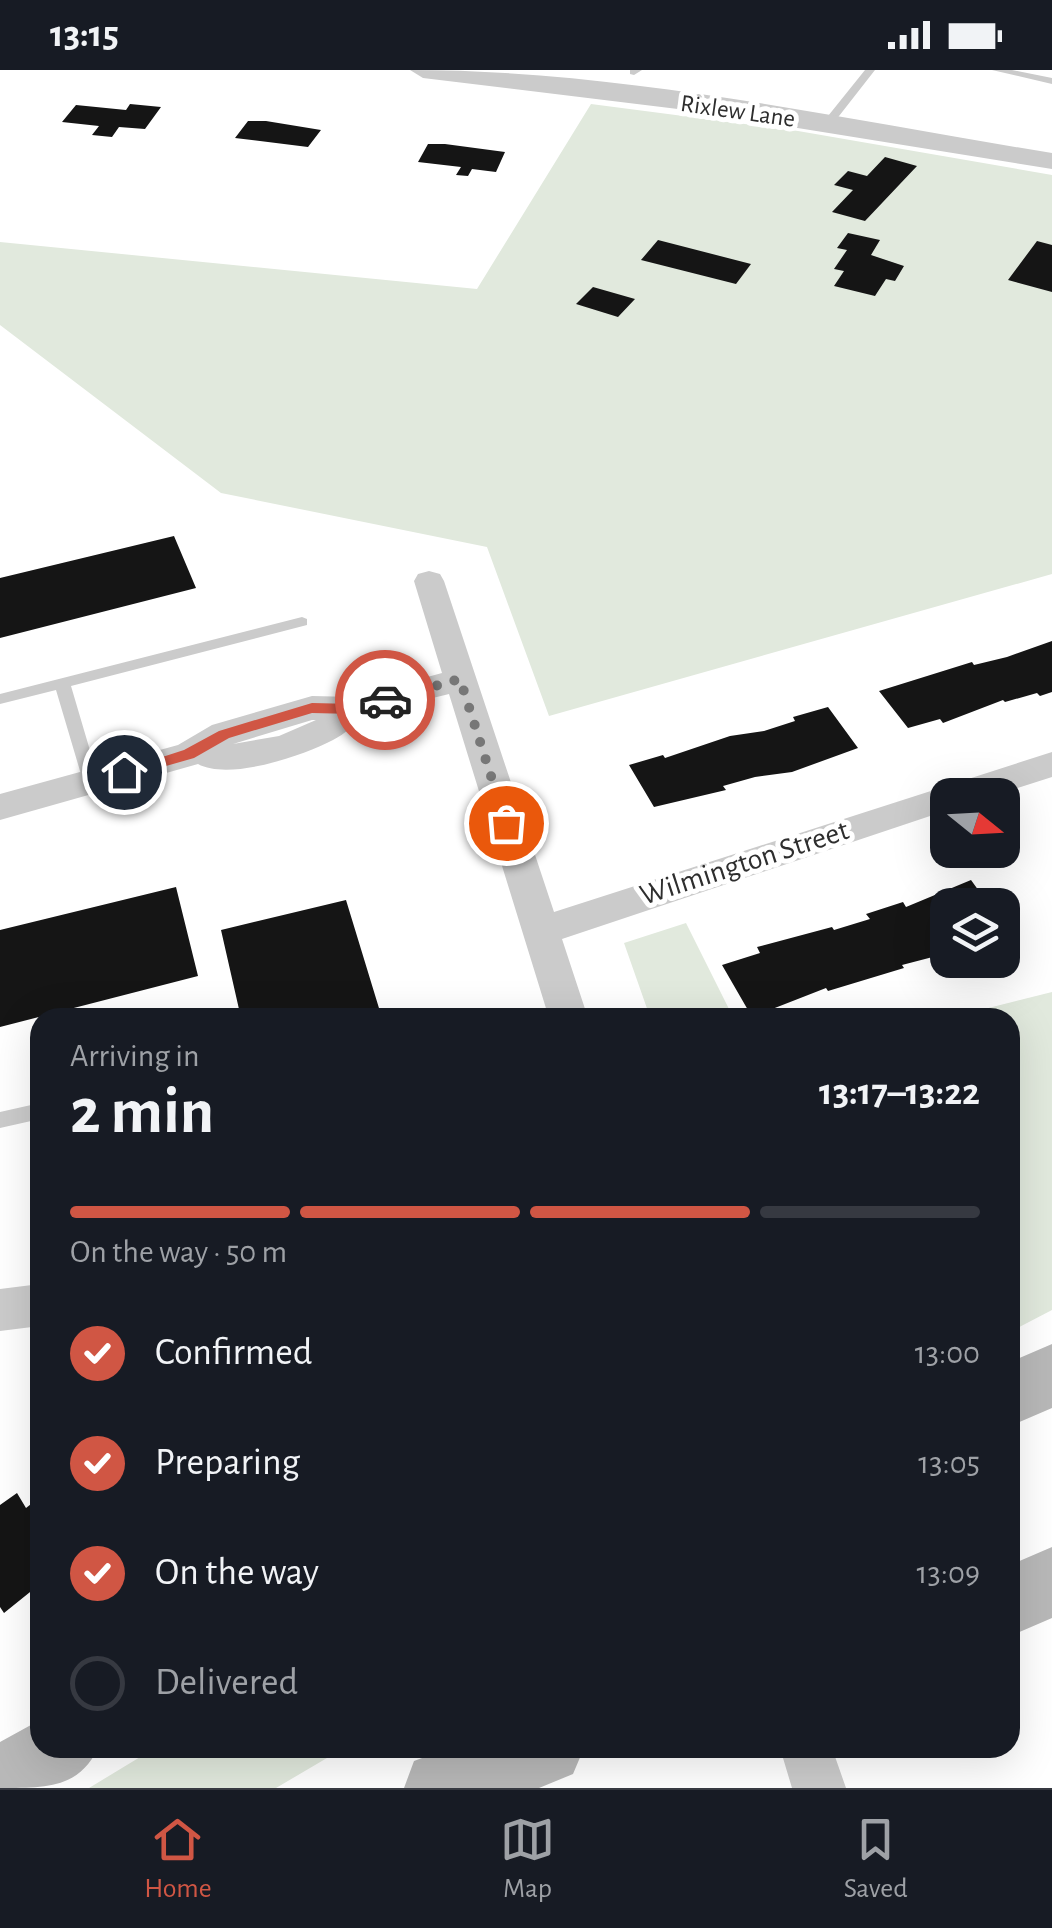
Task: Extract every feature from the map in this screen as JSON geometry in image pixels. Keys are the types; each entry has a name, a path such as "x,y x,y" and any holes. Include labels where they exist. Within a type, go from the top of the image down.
{"main road":[{"path":"1020,1390 1052,1375"},
{"path":"1020,1596 1052,1582"},
{"path":"0,1784 44,1758"},
{"path":"441,1788 520,1758"}],"street":[{"name":"Rixlew Lane","path":"422,70 1052,137"},
{"name":"Rixlew Lane","path":"628,71 836,112 1052,161"},
{"path":"428,581 566,1008"},
{"path":"0,807 188,754 237,757 322,734 354,709 460,679"},
{"path":"188,754 196,732 215,714 302,688 331,695 354,709"},
{"path":"1008,778 1052,764"},
{"name":"Wilmington Street","path":"541,930 930,804"},
{"path":"0,1310 30,1306"},
{"path":"809,1758 819,1788"}],"lane":[{"path":"836,112 870,70"},
{"path":"998,70 1052,81"},
{"path":"0,699 302,622"},
{"path":"62,683 91,781"},
{"path":"0,1120 30,1113"}],"shaded area":[{"path":"591,104 798,131 1052,175 1052,574 549,716 487,547 221,493 0,325 0,242 477,289"},
{"path":"686,923 728,1008 647,1008 624,943"},
{"path":"1052,992 1052,1310 1020,1327 1020,1008 989,1008"},
{"path":"138,1758 327,1758 276,1788 89,1788"}],"building":[{"path":"130,104 161,107 145,129 119,127 112,137 92,135 99,126 62,122 76,105 126,110"},
{"path":"248,121 321,130 308,147 235,138"},
{"path":"428,144 505,152 496,172 472,169 468,176 456,175 461,167 418,162"},
{"path":"885,157 917,166 865,221 832,212 853,190 834,185 848,171 867,176"},
{"path":"848,233 880,240 871,255 904,266 895,281 886,279 875,296 834,286 844,271 834,269 847,250 837,248"},
{"path":"658,240 751,264 736,284 641,260"},
{"path":"1037,241 1052,245 1052,292 1008,280"},
{"path":"593,287 635,299 618,317 576,304"},
{"path":"174,536 196,588 0,638 0,578"},
{"path":"1052,641 1052,692 1040,696 1037,693 1003,700 943,723 940,719 908,728 879,691 972,662 974,665 1007,657"},
{"path":"828,707 858,748 792,772 755,777 723,786 726,790 654,807 629,765 663,755 665,758 730,736 764,731"},
{"path":"971,880 977,888 952,888"},
{"path":"176,887 198,976 74,1008 30,1008 30,1019 0,1027 0,930"},
{"path":"930,897 930,958 902,965 904,968 828,991 826,988 775,1008 747,1008 722,965 760,953 757,947 870,919 866,914 903,902 906,907"},
{"path":"346,900 379,1008 239,1008 221,930"},
{"path":"17,1493 26,1508 30,1505 30,1592 4,1613 0,1607 0,1505"}],"way so far":[{"path":"385,700 460,679 506,823"}],"route":[{"path":"124,772 188,754 224,734 312,708 354,709 385,700"}]}
